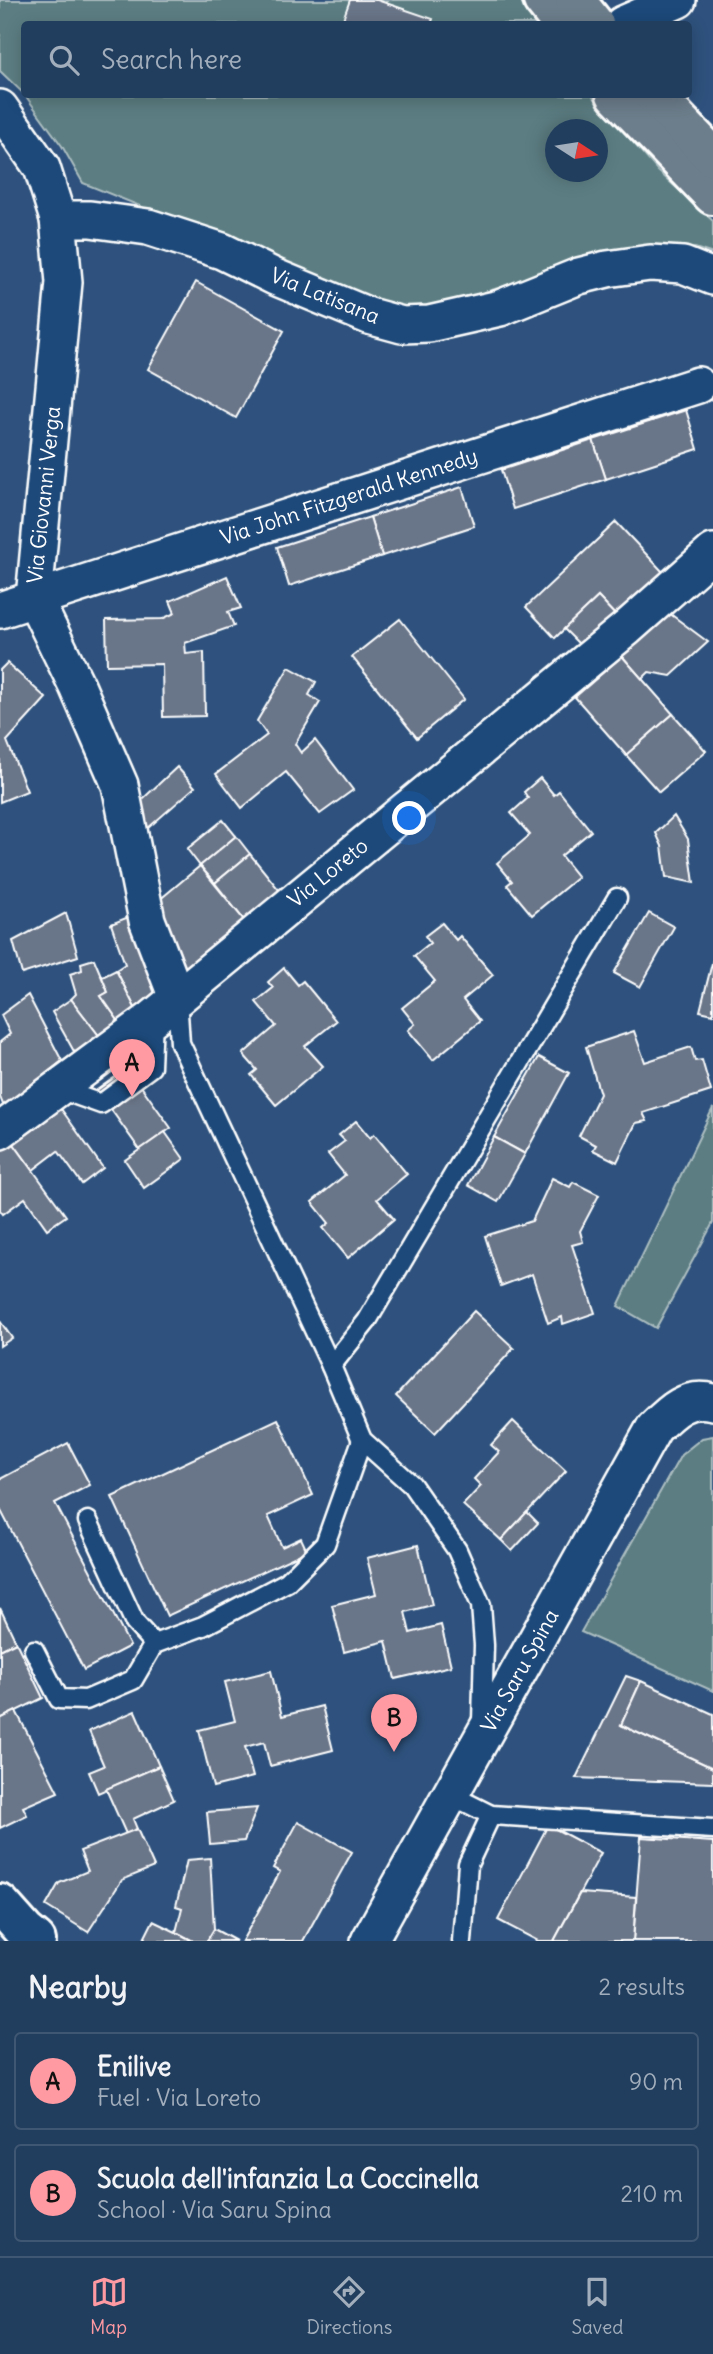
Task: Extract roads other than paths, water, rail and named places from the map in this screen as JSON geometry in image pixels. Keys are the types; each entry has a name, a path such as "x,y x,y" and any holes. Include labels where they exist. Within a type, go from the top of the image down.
{"main road":[{"path":"543,0 560,21"},
{"path":"575,0 592,21"},
{"path":"620,98 713,195"},
{"path":"657,98 713,157"}],"street":[{"path":"631,21 678,0"},
{"name":"Via Giovanni Verga","path":"0,108 42,169 58,219 64,282 34,598 77,686 120,785 165,1008"},
{"name":"Via Latisana","path":"58,219 90,219 148,227 222,251 275,277 369,316 402,325 429,324 500,308 607,268 650,263 683,265 713,278"},
{"name":"Via John Fitzgerald Kennedy","path":"0,610 698,385"},
{"name":"Via Loreto","path":"0,1131 165,1008 626,628 713,552"},
{"name":"Via Saru Spina","path":"369,1941 654,1428 677,1405 704,1400 713,1402"},
{"path":"0,1905 36,1941"}],"lane":[{"path":"331,1366 367,1321 617,898"},
{"path":"165,1008 331,1366 362,1440 412,1485 457,1550 481,1605 484,1645 482,1738"},
{"path":"34,1650 59,1699 86,1700 133,1680 154,1644 203,1626 287,1582 325,1544 362,1440"},
{"path":"88,1521 135,1623 154,1644"},
{"path":"451,1795 491,1815 713,1829"},
{"path":"462,1941 468,1864 491,1815"}],"place":[{"name":"Enilive","path":"132,1097"},
{"name":"Scuola dell'infanzia La Coccinella","path":"394,1752"}]}
